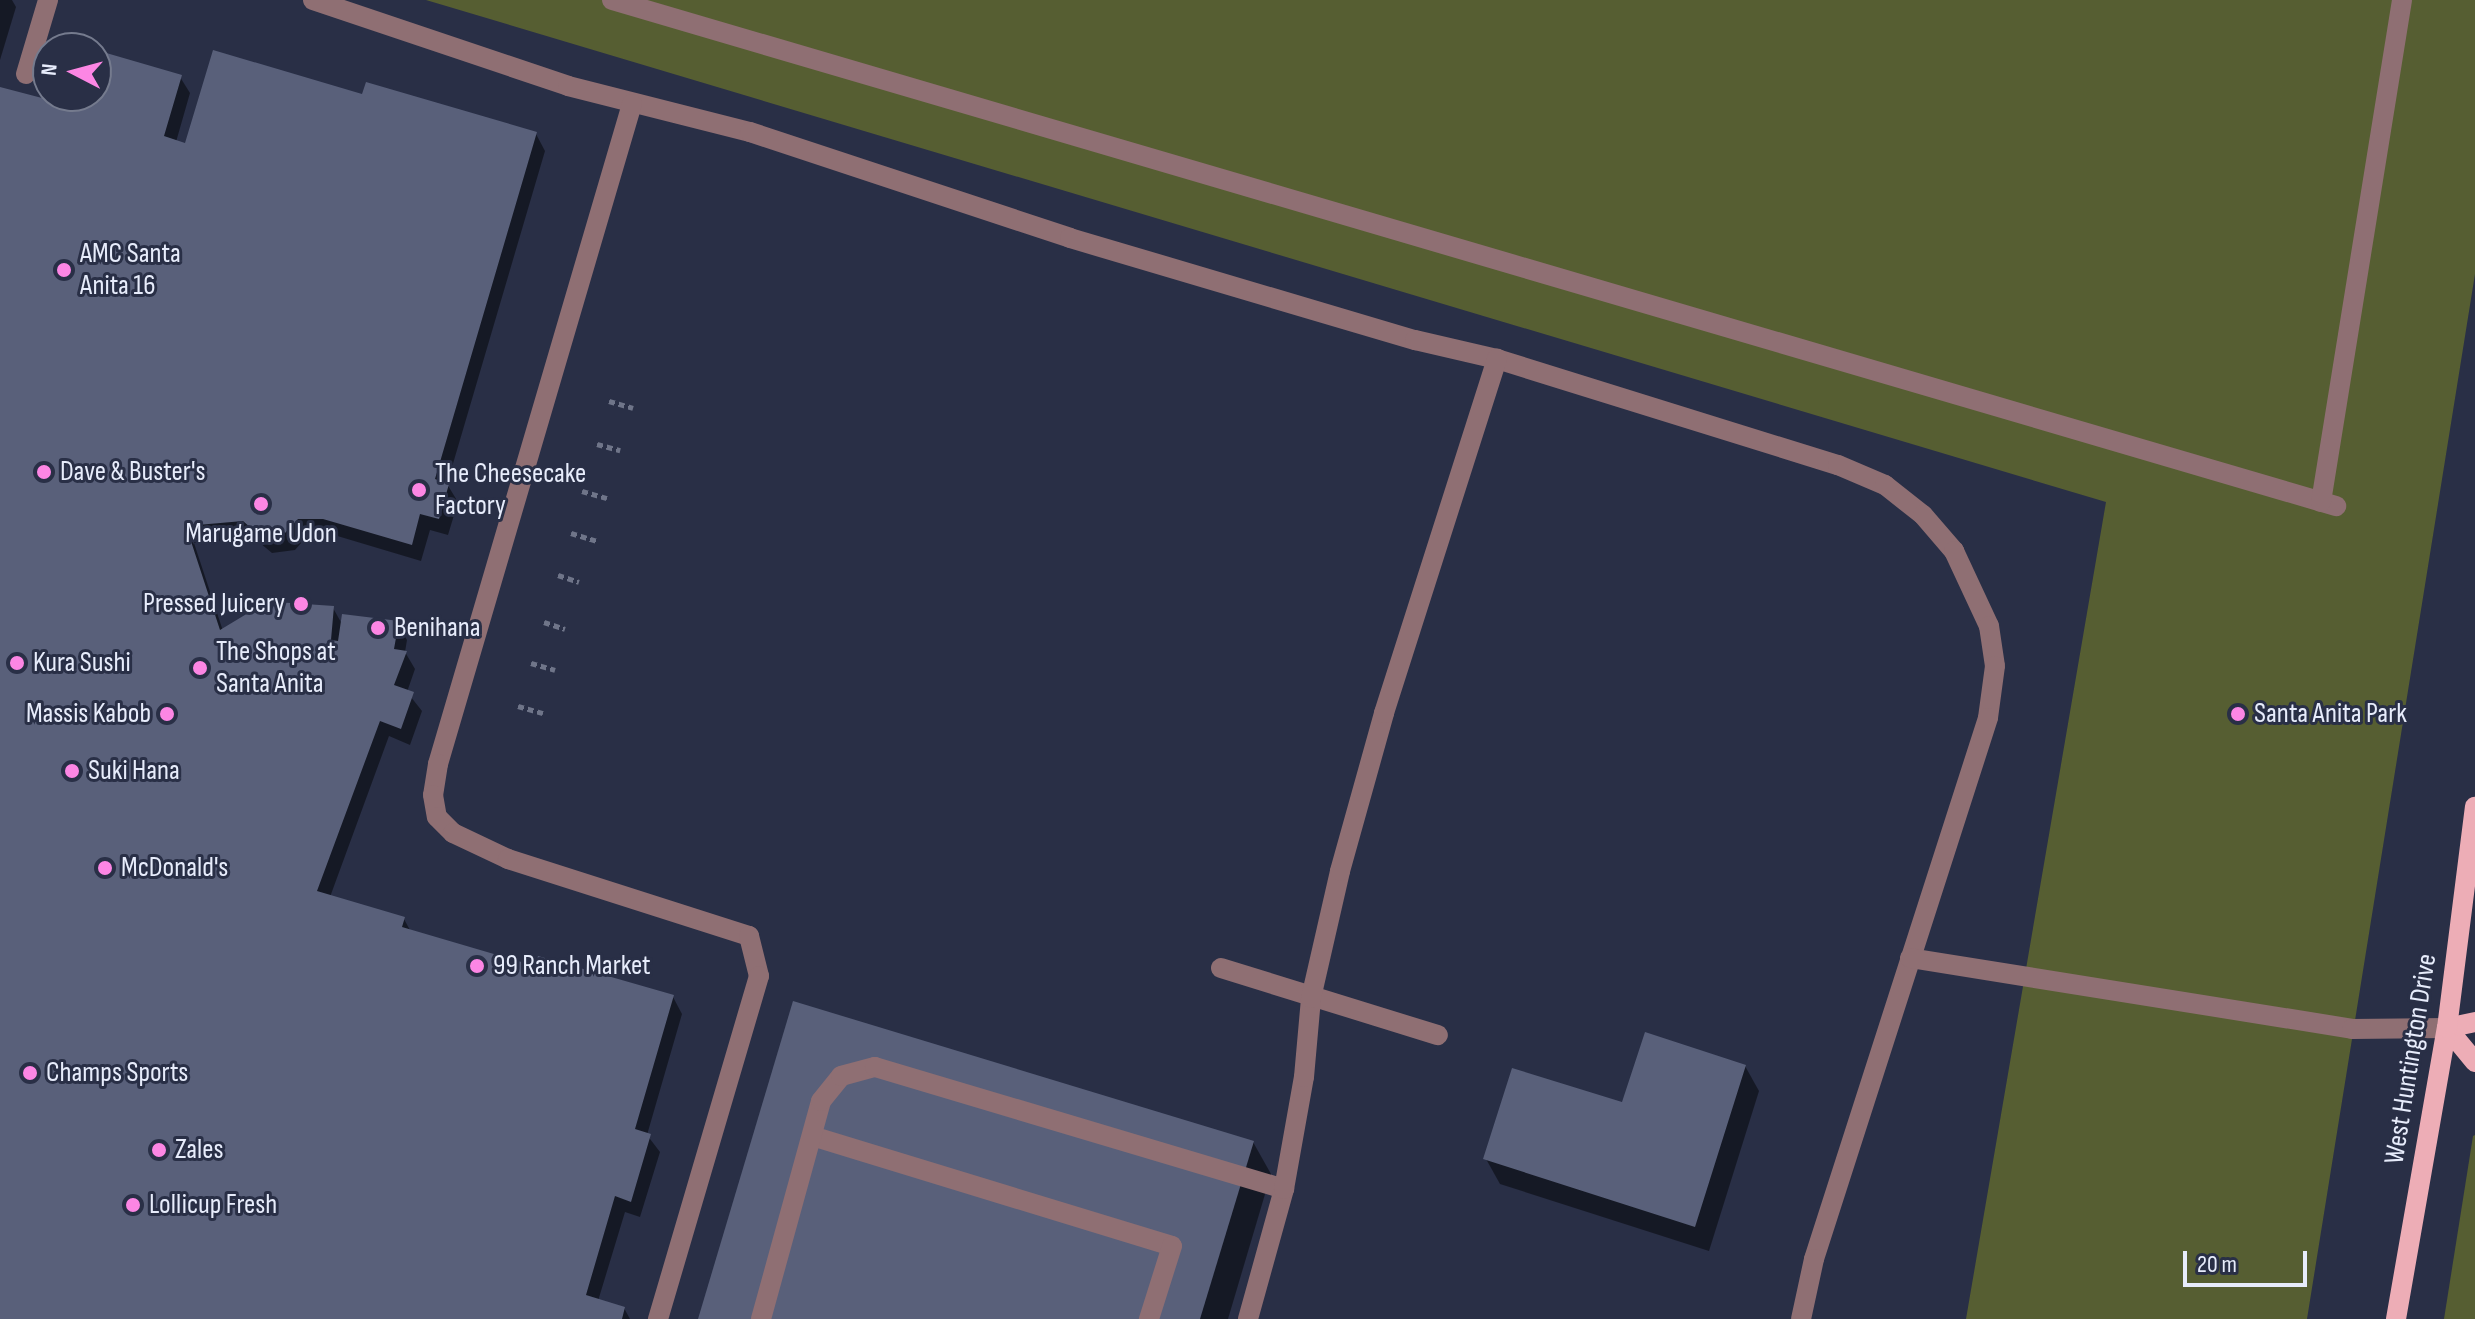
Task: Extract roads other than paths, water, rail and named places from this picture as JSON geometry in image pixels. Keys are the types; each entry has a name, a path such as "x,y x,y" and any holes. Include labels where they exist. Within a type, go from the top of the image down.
{"main road":[{"name":"West Huntington Drive","path":"2396,1319 2447,1028 2475,807"},
{"path":"2475,1022 2447,1028 2475,1062"}],"street":[{"path":"26,74 48,0"},
{"path":"313,0 632,104 750,132 1070,238 1415,340 1497,359 1838,465 1885,485 1923,515 1954,551 1989,626 1995,666 1988,718 1814,1259 1801,1319"},
{"path":"612,0 2328,504 2402,0"},
{"path":"632,104 438,764 433,795 437,817 453,833 533,867 749,936 759,976 658,1319"},
{"path":"1248,1319 1284,1189 1304,1077 1311,998 1384,713 1497,359"},
{"path":"1910,958 2362,1030 2447,1028"},
{"path":"1221,968 1438,1035"},
{"path":"761,1319 821,1101 841,1076 875,1067 1284,1189"},
{"path":"812,1136 1172,1246 1149,1319"}],"place":[{"name":"AMC Santa Anita 16","path":"64,270"},
{"name":"Dave & Buster's","path":"44,472"},
{"name":"The Cheesecake Factory","path":"419,490"},
{"name":"Marugame Udon","path":"261,504"},
{"name":"Pressed Juicery","path":"301,604"},
{"name":"Benihana","path":"378,628"},
{"name":"Kura Sushi","path":"17,663"},
{"name":"The Shops at Santa Anita","path":"200,668"},
{"name":"Massis Kabob","path":"167,714"},
{"name":"Santa Anita Park","path":"2238,714"},
{"name":"Suki Hana","path":"72,771"},
{"name":"McDonald's","path":"105,868"},
{"name":"99 Ranch Market","path":"477,966"},
{"name":"Champs Sports","path":"30,1073"},
{"name":"Zales","path":"159,1150"},
{"name":"Lollicup Fresh","path":"133,1205"}]}
